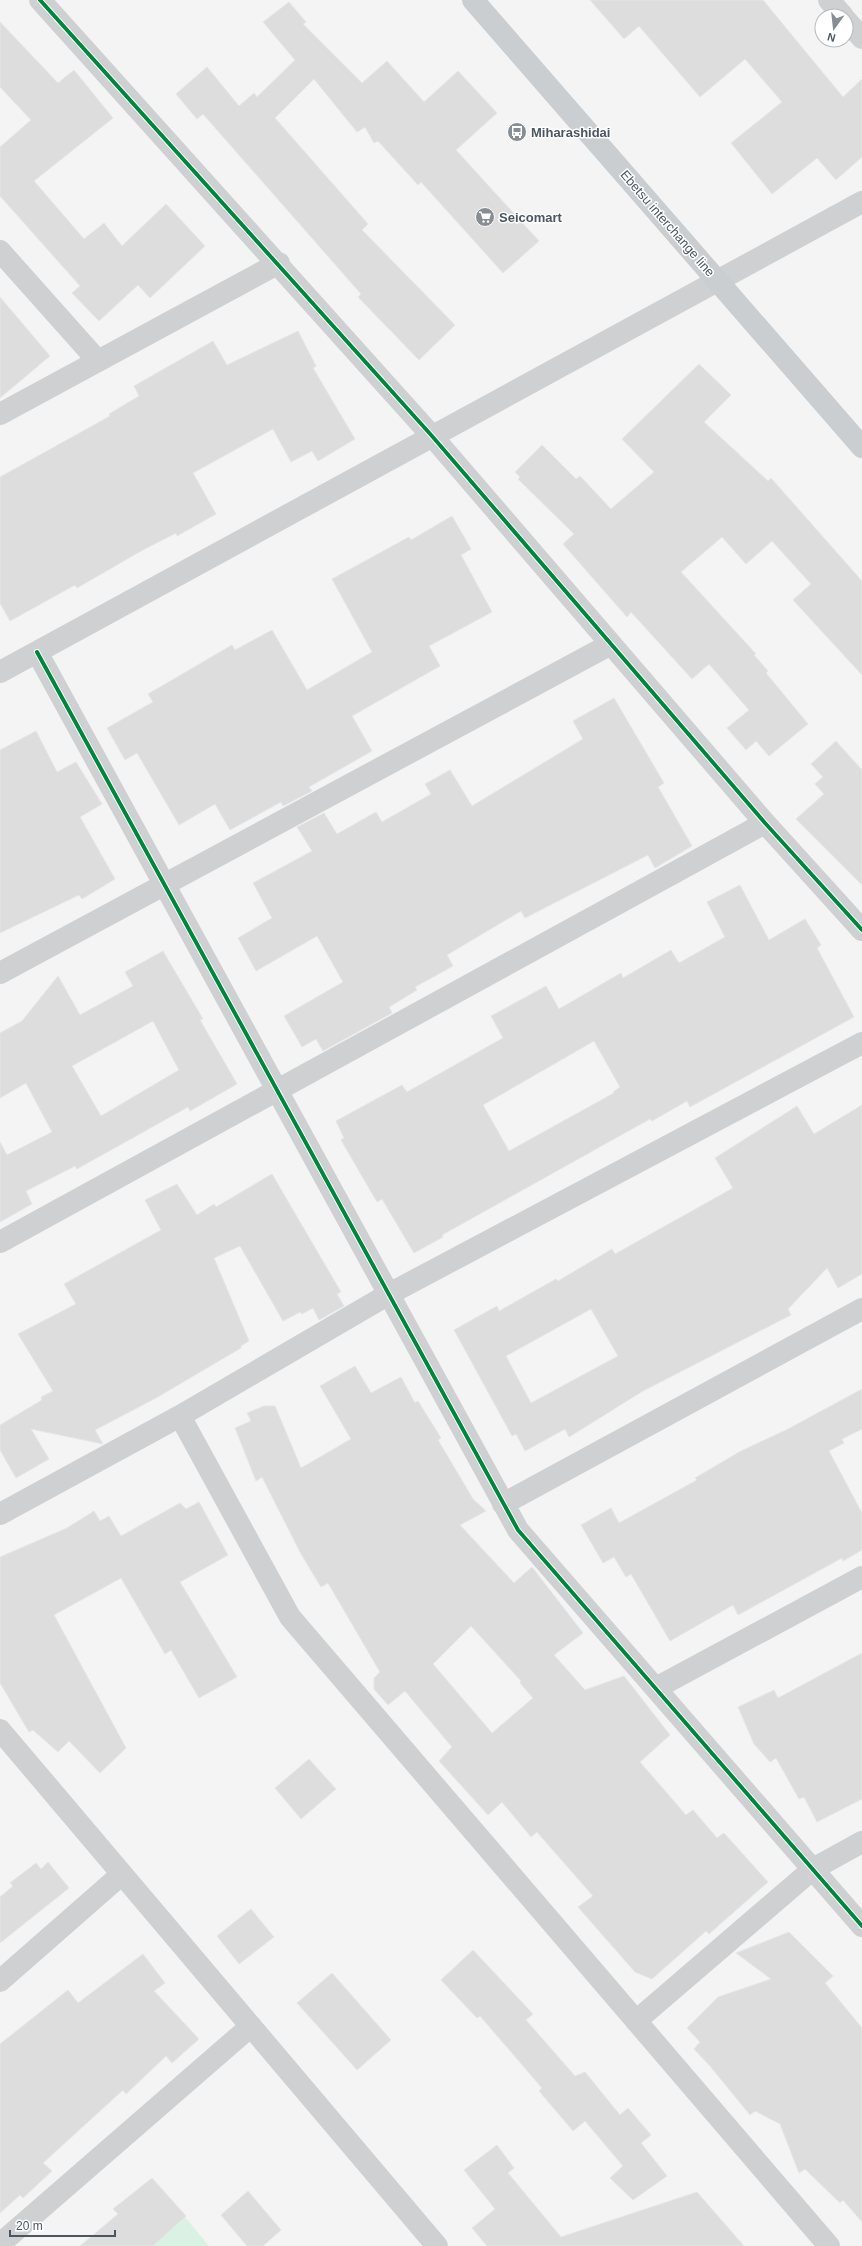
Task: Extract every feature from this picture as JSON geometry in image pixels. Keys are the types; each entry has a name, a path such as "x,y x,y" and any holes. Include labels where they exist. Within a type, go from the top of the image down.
{"main road":[{"name":"Ebetsu interchange line","path":"473,0 862,447"}],"street":[{"path":"40,0 279,263 432,436 765,823 862,930"},
{"path":"829,0 836,8"},
{"path":"854,29 862,38"},
{"path":"0,672 862,202"},
{"path":"0,251 98,361"},
{"path":"0,414 279,263"},
{"path":"0,974 611,644"},
{"path":"37,652 518,1530 862,1926"},
{"path":"0,1242 765,823"},
{"path":"0,1514 180,1416 389,1294 862,1043"},
{"path":"503,1504 862,1309"},
{"path":"180,1416 290,1617 829,2246"},
{"path":"656,1688 862,1577"},
{"path":"4,1743 122,1874 437,2246"},
{"path":"636,2021 813,1869 862,1842"},
{"path":"0,1981 122,1874"},
{"path":"0,2244 250,2026"}],"green space":[{"path":"185,2217 209,2246 152,2246"}],"building":[{"path":"590,0 763,0 843,97 862,79 862,157 836,180 817,158 772,194 731,143 782,102 745,59 700,97 639,26 624,39"},
{"path":"289,2 306,22 303,24 362,83 387,61 424,102 458,71 497,113 456,150 539,241 503,273 421,182 418,185 378,141 374,143 365,127 357,132 314,79 275,118 368,224 362,230 455,325 419,360 358,297 361,294 203,114 197,119 176,94 207,67 239,106 254,93 257,97 295,60 263,22"},
{"path":"0,22 58,83 74,70 113,118 34,181 84,239 104,223 122,246 166,204 205,246 150,298 138,285 99,321 72,293 80,286 0,196 0,147 31,120 0,87"},
{"path":"0,297 50,356 0,398"},
{"path":"298,331 316,366 313,368 355,439 318,461 312,451 291,462 273,429 193,473 216,514 177,536 176,533 141,551 77,588 75,585 10,621 0,603 0,477 110,416 109,414 139,396 134,386 213,341 227,365"},
{"path":"699,364 731,395 704,422 768,481 771,478 862,581 862,675 793,600 811,584 772,541 746,564 722,537 681,572 756,654 754,655 768,671 766,673 808,724 769,756 756,741 746,750 727,728 749,710 709,664 692,679 631,612 627,617 563,544 574,534 518,479 520,477 515,472 542,445 576,479 580,476 611,509 654,472 622,439"},
{"path":"452,516 471,549 461,555 492,612 429,646 440,666 352,716 372,751 309,787 312,791 283,806 281,802 230,830 215,804 179,825 137,753 125,760 107,728 153,702 148,694 232,645 235,650 272,630 307,690 372,652 332,579 409,537 411,540"},
{"path":"614,698 664,783 658,787 692,846 655,868 648,855 525,918 521,911 447,955 453,966 415,987 417,990 389,1007 392,1013 323,1051 316,1039 302,1047 284,1016 343,982 317,936 256,971 238,938 272,918 253,883 312,851 297,827 324,813 337,834 376,812 382,822 431,794 425,784 450,770 472,806 583,739 573,721"},
{"path":"36,731 57,772 76,762 102,804 80,817 115,879 82,899 79,895 0,933 0,750"},
{"path":"836,741 862,770 862,885 796,819 824,794 815,784 823,777 811,764"},
{"path":"740,885 769,940 805,919 821,945 817,948 854,1017 690,1107 687,1101 652,1121 650,1119 442,1235 443,1237 414,1253 382,1199 377,1202 341,1140 344,1138 336,1121 402,1085 407,1092 503,1038 491,1016 546,986 559,1009 621,973 623,978 671,950 679,963 725,937 707,902","holes":["594,1041 620,1087 613,1092 614,1093 509,1151 483,1105"]},
{"path":"163,951 203,1019 200,1020 237,1084 190,1111 188,1107 77,1169 75,1166 26,1191 32,1204 0,1222 0,1142 7,1155 52,1132 26,1083 0,1098 0,1033 22,1021 58,976 80,1015 133,986 125,972","holes":["153,1021 179,1070 101,1116 72,1066"]},
{"path":"862,1105 862,1274 838,1288 827,1268 788,1309 791,1315 643,1391 569,1437 565,1429 525,1451 516,1434 512,1436 454,1330 497,1306 499,1311 556,1279 558,1281 612,1249 615,1254 733,1188 715,1158 797,1106 814,1134","holes":["591,1309 618,1356 531,1403 506,1356"]},
{"path":"272,1174 341,1292 337,1294 344,1306 319,1320 313,1308 302,1314 300,1312 283,1321 240,1246 214,1258 249,1341 241,1346 241,1348 156,1398 95,1430 103,1444 31,1429 49,1459 16,1478 0,1450 0,1425 42,1400 41,1397 53,1391 18,1334 76,1304 64,1284 161,1230 145,1200 177,1184 197,1215 214,1204 216,1207"},
{"path":"355,1366 371,1393 401,1377 415,1403 418,1401 441,1438 438,1440 473,1499 486,1511 460,1525 514,1583 532,1567 583,1633 554,1655 585,1690 624,1676 670,1735 640,1762 686,1815 693,1810 717,1838 724,1833 768,1882 709,1934 706,1931 652,1979 635,1972 578,1907 593,1896 537,1832 531,1837 502,1802 488,1815 439,1761 452,1747 405,1691 388,1705 374,1689 374,1678 380,1672 328,1583 321,1587 301,1554 262,1477 256,1481 235,1428 251,1421 247,1413 264,1406 275,1406 301,1468 351,1439 320,1386","holes":["471,1626 521,1681 520,1683 533,1698 492,1733 433,1664"]},
{"path":"862,1389 862,1429 842,1439 844,1443 829,1451 862,1513 862,1550 843,1561 842,1558 738,1615 733,1605 670,1641 631,1574 626,1577 614,1557 603,1563 581,1525 611,1508 619,1523 697,1480 695,1478 741,1451 788,1429"},
{"path":"199,1502 228,1555 180,1582 237,1677 199,1698 171,1650 165,1654 121,1578 54,1615 126,1748 100,1773 69,1741 58,1752 33,1730 29,1732 0,1683 0,1557 67,1528 94,1511 100,1521 109,1516 121,1536 180,1503 186,1509"},
{"path":"862,1653 862,1799 817,1822 804,1797 799,1799 776,1758 770,1762 754,1744 738,1707 774,1690 778,1698"},
{"path":"309,1759 336,1789 301,1819 275,1788"},
{"path":"48,1862 69,1888 0,1943 0,1897 13,1886 10,1883 36,1863 41,1869"},
{"path":"251,1909 274,1937 239,1964 217,1936"},
{"path":"789,1932 833,1976 825,1983 862,2028 862,2222 843,2200 840,2203 805,2169 799,2173 780,2124 755,2111 750,2115 710,2066 694,2049 700,2042 687,2028 718,1997 771,1979 736,1953"},
{"path":"473,1950 533,2014 526,2020 575,2076 585,2072 620,2115 628,2108 651,2135 641,2143 667,2176 633,2200 610,2178 623,2166 585,2121 573,2131 539,2091 542,2088 480,2016 477,2018 441,1980"},
{"path":"143,1954 165,1983 154,1991 199,2039 172,2063 166,2056 126,2094 123,2090 43,2163 52,2171 23,2198 20,2195 0,2213 0,2044 68,1990 78,2003"},
{"path":"332,1973 391,2040 357,2070 297,2003"},
{"path":"497,2145 514,2168 508,2173 561,2237 697,2192 744,2246 487,2246 472,2228 495,2209 464,2170"},
{"path":"152,2178 186,2216 153,2246 80,2246 118,2214 113,2209"},
{"path":"248,2191 281,2230 263,2246 247,2246 221,2215"}],"cycle path":[{"path":"40,0 432,436 765,823 862,930"},
{"path":"37,652 518,1530 862,1926"}],"place":[{"name":"Miharashidai","path":"517,132"},
{"name":"Seicomart","path":"485,217"}]}
